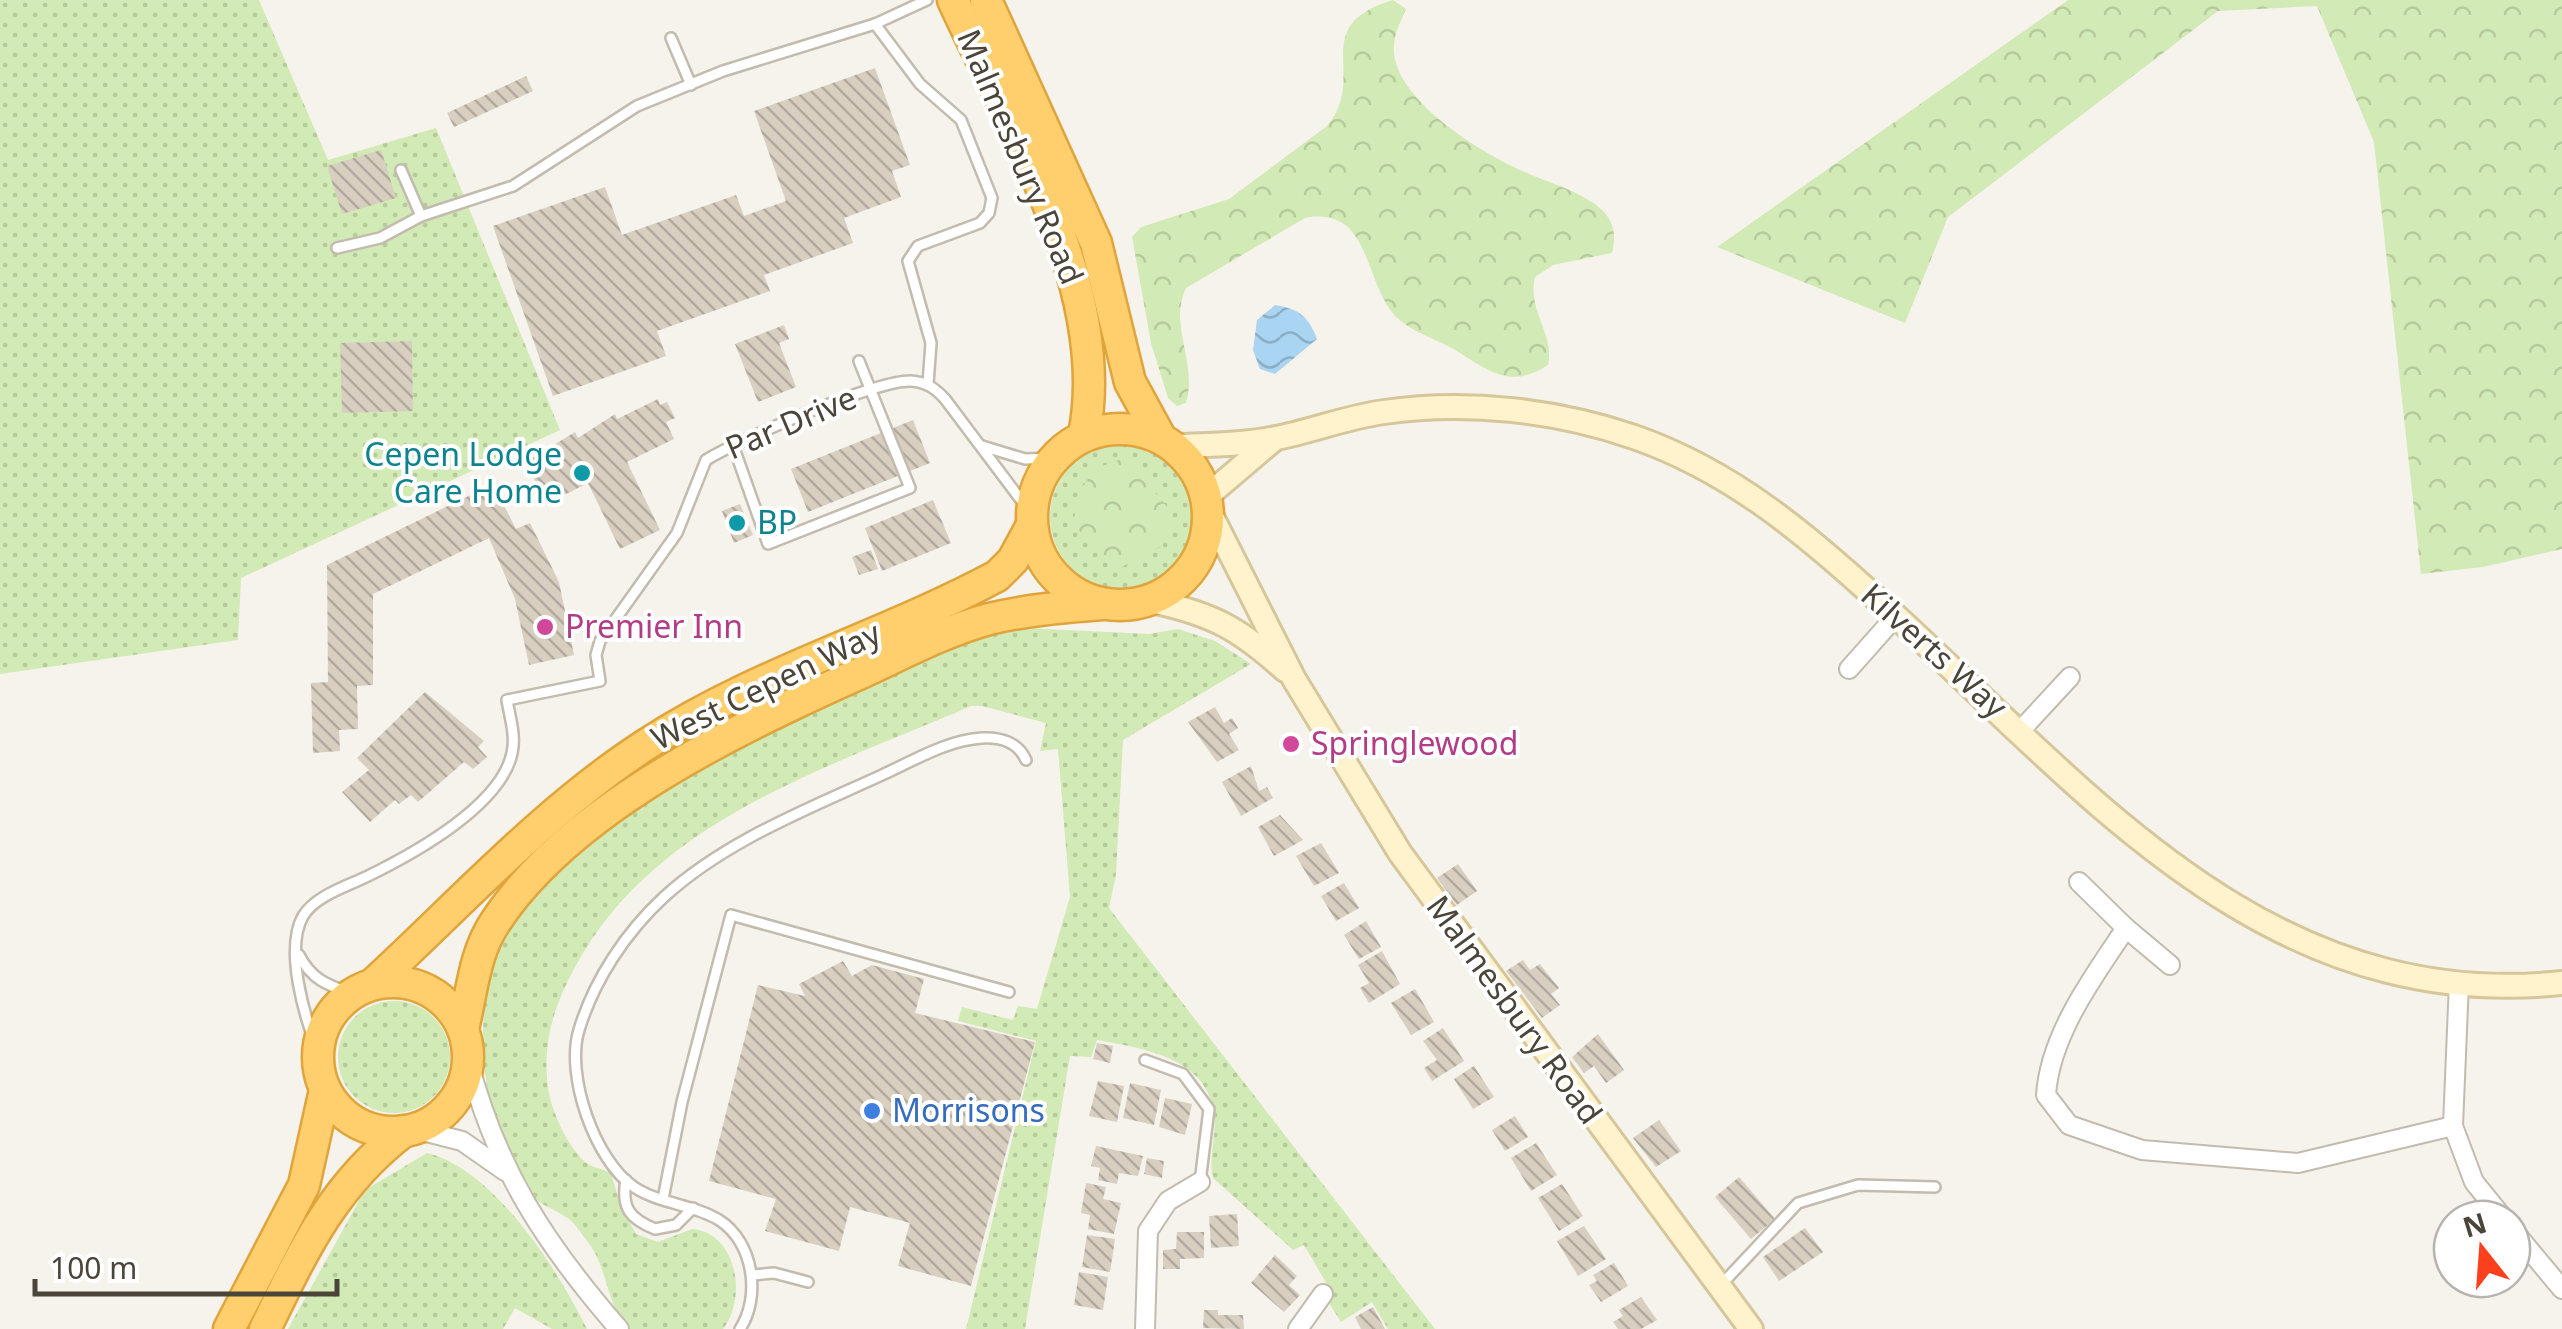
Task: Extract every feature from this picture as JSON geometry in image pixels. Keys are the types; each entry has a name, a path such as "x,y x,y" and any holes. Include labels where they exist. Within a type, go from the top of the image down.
{"highway":[{"name":"Malmesbury Road","path":"953,0 1070,262 1090,365 1084,435"},
{"name":"Malmesbury Road","path":"986,0 1096,244 1130,382 1166,441"},
{"path":"1124,428 1166,441 1192,464 1206,502 1207,530 1194,564 1176,586 1152,601 1132,606 1102,604 1073,592 1052,574 1031,520 1035,489 1054,458 1084,435 1124,428"},
{"name":"West Cepen Way","path":"362,989 530,835 602,775 664,733 740,692 997,576 1013,560 1031,520"},
{"name":"West Cepen Way","path":"463,1029 481,949 505,908 559,854 644,786 776,711 941,637 1012,614 1102,604"},
{"path":"229,1329 304,1185 325,1090 318,1052 326,1022 362,989 402,982 430,991 452,1010 463,1029 468,1060 462,1088 450,1106 365,1161 325,1211 264,1329"},
{"path":"325,1090 342,1112 358,1123 409,1130"}],"main road":[{"name":"Kilverts Way","path":"1166,441 1274,438 1356,417 1426,408 1507,410 1593,426 1668,450 1726,478 1795,526 2163,859 2240,913 2289,938 2361,964 2460,982 2562,983"},
{"name":"Kilverts Way","path":"1206,502 1238,464 1274,438"},
{"name":"Malmesbury Road","path":"1206,502 1294,679 1400,853 1751,1329"},
{"name":"Malmesbury Road","path":"1152,601 1208,615 1239,630 1294,679"}],"street":[{"path":"1848,669 1896,616"},
{"path":"2021,730 2070,678"},
{"path":"2079,882 2170,965"},
{"path":"2126,928 2093,977 2048,1066 2046,1096 2068,1125 2142,1150 2298,1163 2453,1126"},
{"path":"2460,982 2453,1126 2474,1182 2488,1199"},
{"path":"468,1060 505,1171 574,1273 606,1329"},
{"path":"409,1130 462,1141 505,1171"},
{"path":"1144,1329 1148,1231 1168,1201 1200,1182"},
{"path":"2532,1253 2562,1289"},
{"path":"574,1273 619,1329"},
{"path":"1298,1329 1323,1294"}],"lane":[{"path":"337,248 380,238 421,216 513,186 638,106 876,24 927,0"},
{"path":"876,24 920,84 960,120 992,198 989,213 980,223 918,246 908,261 930,343 928,384 980,445 1031,520"},
{"path":"671,38 691,85"},
{"path":"400,170 421,216"},
{"path":"734,448 768,544 910,488 859,361"},
{"name":"Par Drive","path":"298,952 301,922 309,909 431,842 500,780 514,743 507,700 600,681 596,655 600,641 677,533 706,460 872,388 906,381 928,384"},
{"path":"980,445 1025,459 1054,458"},
{"path":"740,1329 752,1297 752,1274 727,1227 626,1180 585,1113 573,1071 574,1054 599,981 626,939 663,897 772,826 951,744 979,738 1002,740 1018,747 1026,760"},
{"path":"663,1199 682,1102 731,916 1009,992"},
{"path":"298,952 307,971 324,984 362,989"},
{"path":"298,952 305,1017 318,1052"},
{"path":"1144,1060 1183,1074 1208,1109 1200,1182"},
{"path":"626,1180 624,1199 629,1214 655,1229 676,1224 693,1208"},
{"path":"1720,1286 1798,1204 1858,1185 1935,1187"},
{"path":"752,1274 774,1273 808,1282"}],"green space":[{"path":"0,0 259,0 328,160 436,128 560,430 241,578 238,640 0,674"},
{"path":"1393,0 1406,9 1394,41 1397,66 1423,104 1488,153 1596,205 1612,226 1612,253 1553,265 1535,277 1535,301 1548,343 1548,365 1533,373 1508,376 1486,369 1404,323 1382,296 1353,233 1341,222 1326,217 1305,218 1186,288 1180,316 1189,388 1186,403 1177,406 1168,398 1151,343 1132,237 1141,227 1229,199 1327,126 1343,89 1345,38 1352,24 1367,11"},
{"path":"2068,0 2562,0 2562,549 2483,567 2421,574 2374,142 2317,6 2218,11 1948,217 1905,323 1717,247"},
{"path":"1122,445 1150,450 1173,466 1189,489 1194,517 1189,545 1173,568 1150,584 1122,589 1094,584 1071,568 1055,545 1050,517 1055,489 1071,466 1094,450"},
{"path":"1125,459 1166,505 1169,534 1162,546 1114,571 1074,524 1075,512 1081,490 1094,472"},
{"path":"1026,628 1149,634 1178,629 1215,641 1251,664 1123,740 1116,874 1109,908 1435,1329 1388,1329 1372,1302 1341,1322 1329,1303 1331,1291 1304,1245 1293,1250 1213,1178 1214,1115 1200,1080 1187,1068 1153,1052 1097,1040 1091,1057 1070,1056 1025,1329 966,1329 1036,1041 958,1021 962,1007 1013,1020 1018,1006 1037,1009 1070,897 1058,749 1040,751 1046,723 982,706 971,706 802,778 696,837 649,874 608,918 561,995 549,1036 547,1064 548,1088 559,1123 584,1161 611,1173 620,1204 636,1234 658,1242 692,1229 708,1233 720,1242 734,1269 736,1285 735,1301 723,1329 629,1329 615,1308 588,1242 572,1221 539,1201 522,1182 494,1116 486,1080 483,1030 488,981 498,949 512,921 538,888 599,832 707,764 931,654"},
{"path":"394,1001 416,1005 434,1017 446,1035 450,1057 446,1079 434,1097 416,1109 394,1113 372,1109 354,1097 342,1079 338,1057 342,1035 354,1017 372,1005"},
{"path":"427,1153 452,1163 499,1200 541,1252 587,1329 552,1329 515,1308 503,1329 288,1329 365,1190"}],"water":[{"path":"1275,305 1302,315 1317,339 1275,374 1260,369 1253,350 1257,320"}],"building":[{"path":"875,68 910,165 892,171 901,197 844,218 853,243 764,275 770,291 657,331 666,356 553,396 493,226 605,187 622,235 736,195 744,216 786,201 754,111"},
{"path":"526,76 533,91 454,127 447,113"},
{"path":"381,150 396,198 342,214 327,166"},
{"path":"784,325 789,339 779,343 796,387 758,402 735,344"},
{"path":"412,341 413,411 342,413 340,343"},
{"name":"Cepen Lodge Care Home","path":"658,399 660,405 667,402 675,418 666,422 674,439 627,462 660,530 620,549 588,483 546,504 526,462 575,432 578,438 615,414 617,419"},
{"name":"BP","path":"913,420 930,463 808,512 791,469"},
{"name":"Premier Inn","path":"493,484 516,529 530,523 559,582 574,655 529,665 515,599 489,538 373,594 373,685 357,686 358,729 339,730 340,751 313,753 311,683 328,682 327,565"},
{"path":"933,500 951,543 882,571 865,528"},
{"name":"BP","path":"740,504 753,535 734,543 722,511"},
{"path":"871,550 878,569 859,575 852,557"},
{"path":"425,692 484,741 478,747 487,757 473,769 464,762 418,802 411,795 399,804 395,800 370,822 342,792 369,770 357,758"},
{"path":"1215,707 1224,723 1232,718 1238,728 1229,734 1239,750 1217,762 1188,722"},
{"path":"1251,766 1259,791 1267,787 1273,798 1241,816 1222,782"},
{"path":"1280,815 1303,840 1274,856 1258,827"},
{"path":"1321,843 1339,873 1314,886 1296,856"},
{"path":"1458,864 1477,891 1457,905 1437,878"},
{"path":"1344,883 1359,908 1336,921 1321,896"},
{"path":"1366,921 1381,947 1359,959 1344,935"},
{"path":"1382,951 1400,984 1369,1003 1360,988 1369,983 1358,965"},
{"path":"1523,960 1530,970 1540,964 1559,988 1551,994 1560,1005 1542,1018 1506,971"},
{"name":"Morrisons","path":"843,961 852,976 872,965 924,979 915,1013 1035,1042 971,1286 898,1266 910,1223 850,1207 839,1251 765,1231 776,1199 709,1181 758,985 805,996 799,984"},
{"path":"1415,989 1434,1022 1411,1035 1391,1003"},
{"path":"1443,1028 1464,1061 1432,1081 1424,1068 1437,1060 1423,1041"},
{"path":"1598,1034 1624,1070 1606,1083 1594,1066 1584,1073 1572,1057"},
{"path":"1097,1043 1113,1046 1110,1063 1093,1059"},
{"path":"1474,1066 1494,1097 1473,1109 1454,1079"},
{"path":"1098,1081 1124,1086 1117,1122 1089,1116"},
{"path":"1130,1083 1161,1090 1154,1125 1123,1118"},
{"path":"1165,1098 1192,1104 1185,1135 1159,1127"},
{"path":"1515,1116 1528,1137 1505,1151 1492,1130"},
{"path":"1659,1120 1681,1151 1656,1167 1633,1138"},
{"path":"1536,1143 1557,1175 1531,1191 1511,1158"},
{"path":"1096,1146 1143,1156 1138,1176 1119,1173 1117,1184 1098,1180 1100,1168 1091,1166"},
{"path":"1147,1158 1164,1161 1162,1178 1144,1174"},
{"path":"1739,1177 1775,1219 1751,1239 1715,1197"},
{"path":"1086,1183 1106,1187 1103,1199 1121,1203 1114,1234 1088,1229 1090,1215 1081,1213"},
{"path":"1562,1184 1583,1216 1559,1231 1538,1198"},
{"path":"1237,1214 1239,1246 1211,1248 1209,1216"},
{"path":"1584,1226 1606,1259 1578,1276 1557,1241"},
{"path":"1805,1228 1823,1252 1779,1281 1763,1257"},
{"path":"1177,1232 1204,1232 1204,1258 1180,1259 1180,1269 1163,1269 1163,1250 1176,1249"},
{"path":"1087,1235 1115,1239 1110,1272 1082,1267"},
{"path":"1275,1255 1297,1276 1289,1285 1300,1295 1284,1312 1251,1283"},
{"path":"1614,1263 1628,1286 1601,1302 1589,1285 1597,1281 1593,1275"},
{"path":"1079,1272 1108,1277 1103,1310 1074,1305"},
{"path":"1641,1297 1657,1320 1641,1329 1618,1329 1613,1322 1623,1316 1619,1310"},
{"path":"1373,1307 1385,1329 1361,1329 1355,1317"},
{"path":"1204,1310 1218,1310 1218,1315 1243,1315 1244,1329 1203,1328"}],"place":[{"name":"Cepen Lodge Care Home","path":"582,473"},
{"name":"BP","path":"737,523"},
{"name":"Premier Inn","path":"545,627"},
{"name":"Springlewood","path":"1291,744"},
{"name":"Morrisons","path":"872,1111"}]}
